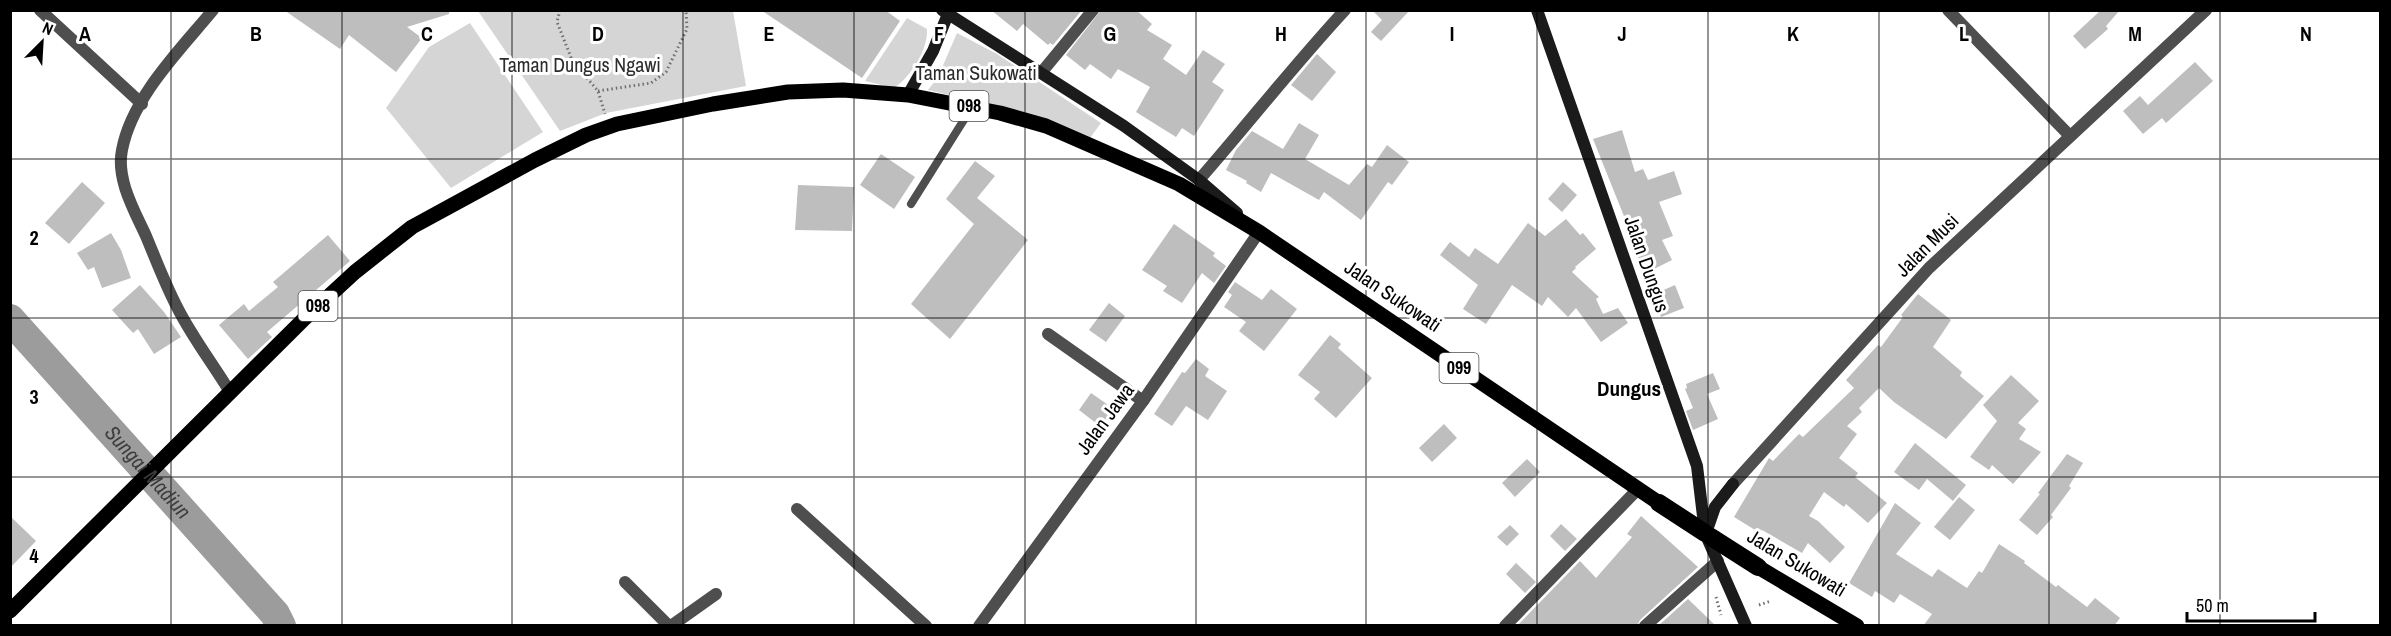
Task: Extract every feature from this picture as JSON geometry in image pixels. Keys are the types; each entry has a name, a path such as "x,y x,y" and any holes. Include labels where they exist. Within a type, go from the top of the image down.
{"highway":[{"name":"Jalan Sukowati","path":"1659,503 1758,567"}],"main road":[{"name":"Jalan Dungus","path":"1537,10 1697,466 1708,535 1746,626"},
{"name":"Jalan Sukowati","path":"947,12 1124,126 1199,180 1259,232 1659,503"},
{"path":"908,95 933,51 947,12"},
{"name":"098","path":"10,610 338,287 412,227 498,179 586,135 609,127 654,115 788,92 843,90 908,95 972,107 1046,126 1179,184 1259,232"},
{"name":"Jalan Musi","path":"1708,535 1716,507 1733,484"},
{"name":"Jalan Sukowati","path":"1758,567 1857,626"}],"street":[{"path":"213,10 162,71 142,104 129,127 122,152 121,172 132,206 178,308 230,392"},
{"path":"1041,73 1093,10"},
{"path":"1199,180 1260,111 1313,45 1346,10"},
{"path":"1948,10 2070,136"},
{"name":"Jalan Musi","path":"1733,484 1929,268 2206,10"},
{"path":"40,11 142,104"},
{"name":"Jalan Jawa","path":"979,626 1143,400 1259,232"},
{"path":"1048,334 1143,400"},
{"path":"1505,626 1638,489"},
{"path":"797,509 926,626"},
{"path":"1645,626 1718,561"},
{"path":"626,582 670,626 716,594"}],"lane":[{"path":"911,204 972,107"}],"path":[{"path":"560,10 557,22 572,60 598,91 609,127"},
{"path":"598,91 651,83 666,72 687,29 686,10"},
{"path":"1753,542 1792,565"},
{"path":"1707,570 1721,615"},
{"path":"1759,605 1771,601"}],"green space":[{"name":"Taman Dungus Ngawi","path":"478,11 733,11 746,86 606,113 560,131"},
{"name":"Taman Sukowati","path":"907,18 927,29 925,45 912,70 894,88 865,81"},
{"path":"470,23 543,132 451,188 386,108 429,47"},
{"name":"Taman Sukowati","path":"957,33 997,54 1101,123 1090,138 1000,107 928,90 938,77"}],"building":[{"path":"284,10 449,10 449,14 407,27 422,38 396,72 349,35 340,49"},
{"path":"761,10 885,10 900,21 862,78"},
{"path":"991,10 1082,10 1053,45 1050,43 1048,45 1023,24 1017,31"},
{"path":"1101,10 1136,10 1152,24 1147,30 1172,45 1163,59 1186,75 1203,50 1225,64 1212,82 1224,90 1194,136 1182,128 1176,137 1136,112 1150,87 1118,69 1111,79 1090,64 1085,70 1066,55"},
{"path":"1372,10 1410,10 1381,41 1371,32 1382,20"},
{"path":"2101,10 2120,10 2106,26 2108,29 2085,49 2073,36"},
{"path":"1317,54 1336,72 1312,101 1291,85"},
{"path":"2195,62 2213,81 2166,123 2162,118 2143,134 2123,111 2140,96 2148,105"},
{"path":"1299,123 1319,135 1305,159 1349,185 1367,164 1372,167 1387,145 1409,162 1392,185 1388,182 1361,220 1324,192 1319,200 1271,173 1261,192 1246,183 1247,181 1226,170 1236,150 1252,131 1283,149"},
{"path":"1622,130 1635,172 1643,169 1648,180 1674,171 1682,194 1659,202 1673,236 1662,240 1672,260 1646,273 1593,139"},
{"path":"881,154 915,177 894,209 860,185"},
{"path":"975,161 995,176 977,198 1028,240 950,339 911,304 974,224 946,199"},
{"path":"82,182 105,203 69,244 45,223"},
{"path":"1563,182 1577,195 1562,212 1548,199"},
{"path":"798,185 854,187 852,231 795,230"},
{"path":"1566,219 1580,235 1583,233 1596,249 1572,272 1599,297 1596,299 1603,314 1618,308 1628,323 1601,342 1576,308 1568,317 1548,297 1542,306 1512,285 1486,324 1463,309 1478,285 1440,255 1450,242 1469,257 1475,248 1498,264 1528,223 1545,236"},
{"path":"1174,224 1215,253 1213,256 1226,266 1214,283 1202,273 1182,303 1163,291 1167,286 1142,270"},
{"path":"111,233 121,250 131,278 102,288 94,267 88,270 77,253"},
{"path":"328,235 350,261 267,332 272,337 248,359 219,325 244,304 249,311 278,287 273,282"},
{"path":"1235,282 1262,300 1271,289 1297,309 1264,351 1239,331 1246,322 1224,307 1232,295 1228,292"},
{"path":"140,285 164,312 181,337 154,354 138,329 133,333 112,310"},
{"path":"1675,285 1684,308 1661,317 1652,295"},
{"path":"1918,294 1951,320 1933,347 1962,372 1960,376 1984,396 1946,439 1894,402 1879,388 1859,408 1862,412 1847,426 1857,434 1839,458 1858,473 1855,477 1887,503 1868,523 1846,504 1844,507 1824,492 1809,516 1818,521 1845,547 1830,563 1808,543 1802,553 1762,530 1760,533 1734,517 1769,458 1773,461 1799,434 1803,437 1854,388 1846,380 1878,345 1881,347 1903,317 1901,315"},
{"path":"1109,303 1125,316 1106,342 1089,330"},
{"path":"1330,335 1341,344 1338,348 1372,378 1336,418 1314,399 1320,392 1298,375"},
{"path":"1196,359 1209,369 1205,376 1227,391 1208,420 1186,406 1172,426 1154,414 1182,372 1185,373"},
{"path":"1713,373 1720,389 1707,394 1718,419 1693,430 1686,411 1693,408 1685,389 1686,384"},
{"path":"2011,375 2039,401 2018,423 2026,429 2019,439 2041,452 2013,484 1992,465 1989,470 1970,457 1997,421 1983,405"},
{"path":"1091,393 1114,409 1101,427 1079,410"},
{"path":"1444,424 1457,438 1432,462 1419,448"},
{"path":"1915,443 1966,485 1953,501 1927,479 1919,490 1894,472"},
{"path":"2067,454 2083,463 2069,486 2071,488 2051,515 2053,517 2037,535 2019,520"},
{"path":"1527,459 1540,472 1515,497 1502,483"},
{"path":"1959,497 1975,510 1950,540 1934,527"},
{"path":"1895,503 1921,523 1896,554 1932,577 1938,569 1967,588 1979,571 1982,573 1999,544 2087,607 2095,598 2120,618 2114,626 1923,626 1932,614 1900,594 1894,603 1875,591 1872,597 1849,583"},
{"path":"10,516 36,541 10,568"},
{"path":"1641,516 1698,567 1640,620 1637,626 1517,626 1580,561 1596,578 1632,537 1627,534"},
{"path":"1561,524 1577,539 1565,551 1550,536"},
{"path":"1510,525 1519,534 1507,546 1497,537"},
{"path":"1516,563 1536,582 1525,593 1506,574"},
{"path":"1688,599 1716,626 1658,626"}],"waterway":[{"name":"Sungai Madiun","path":"10,319 275,614 281,626"}],"district":[{"name":"Dungus","path":"1629,389"}]}
